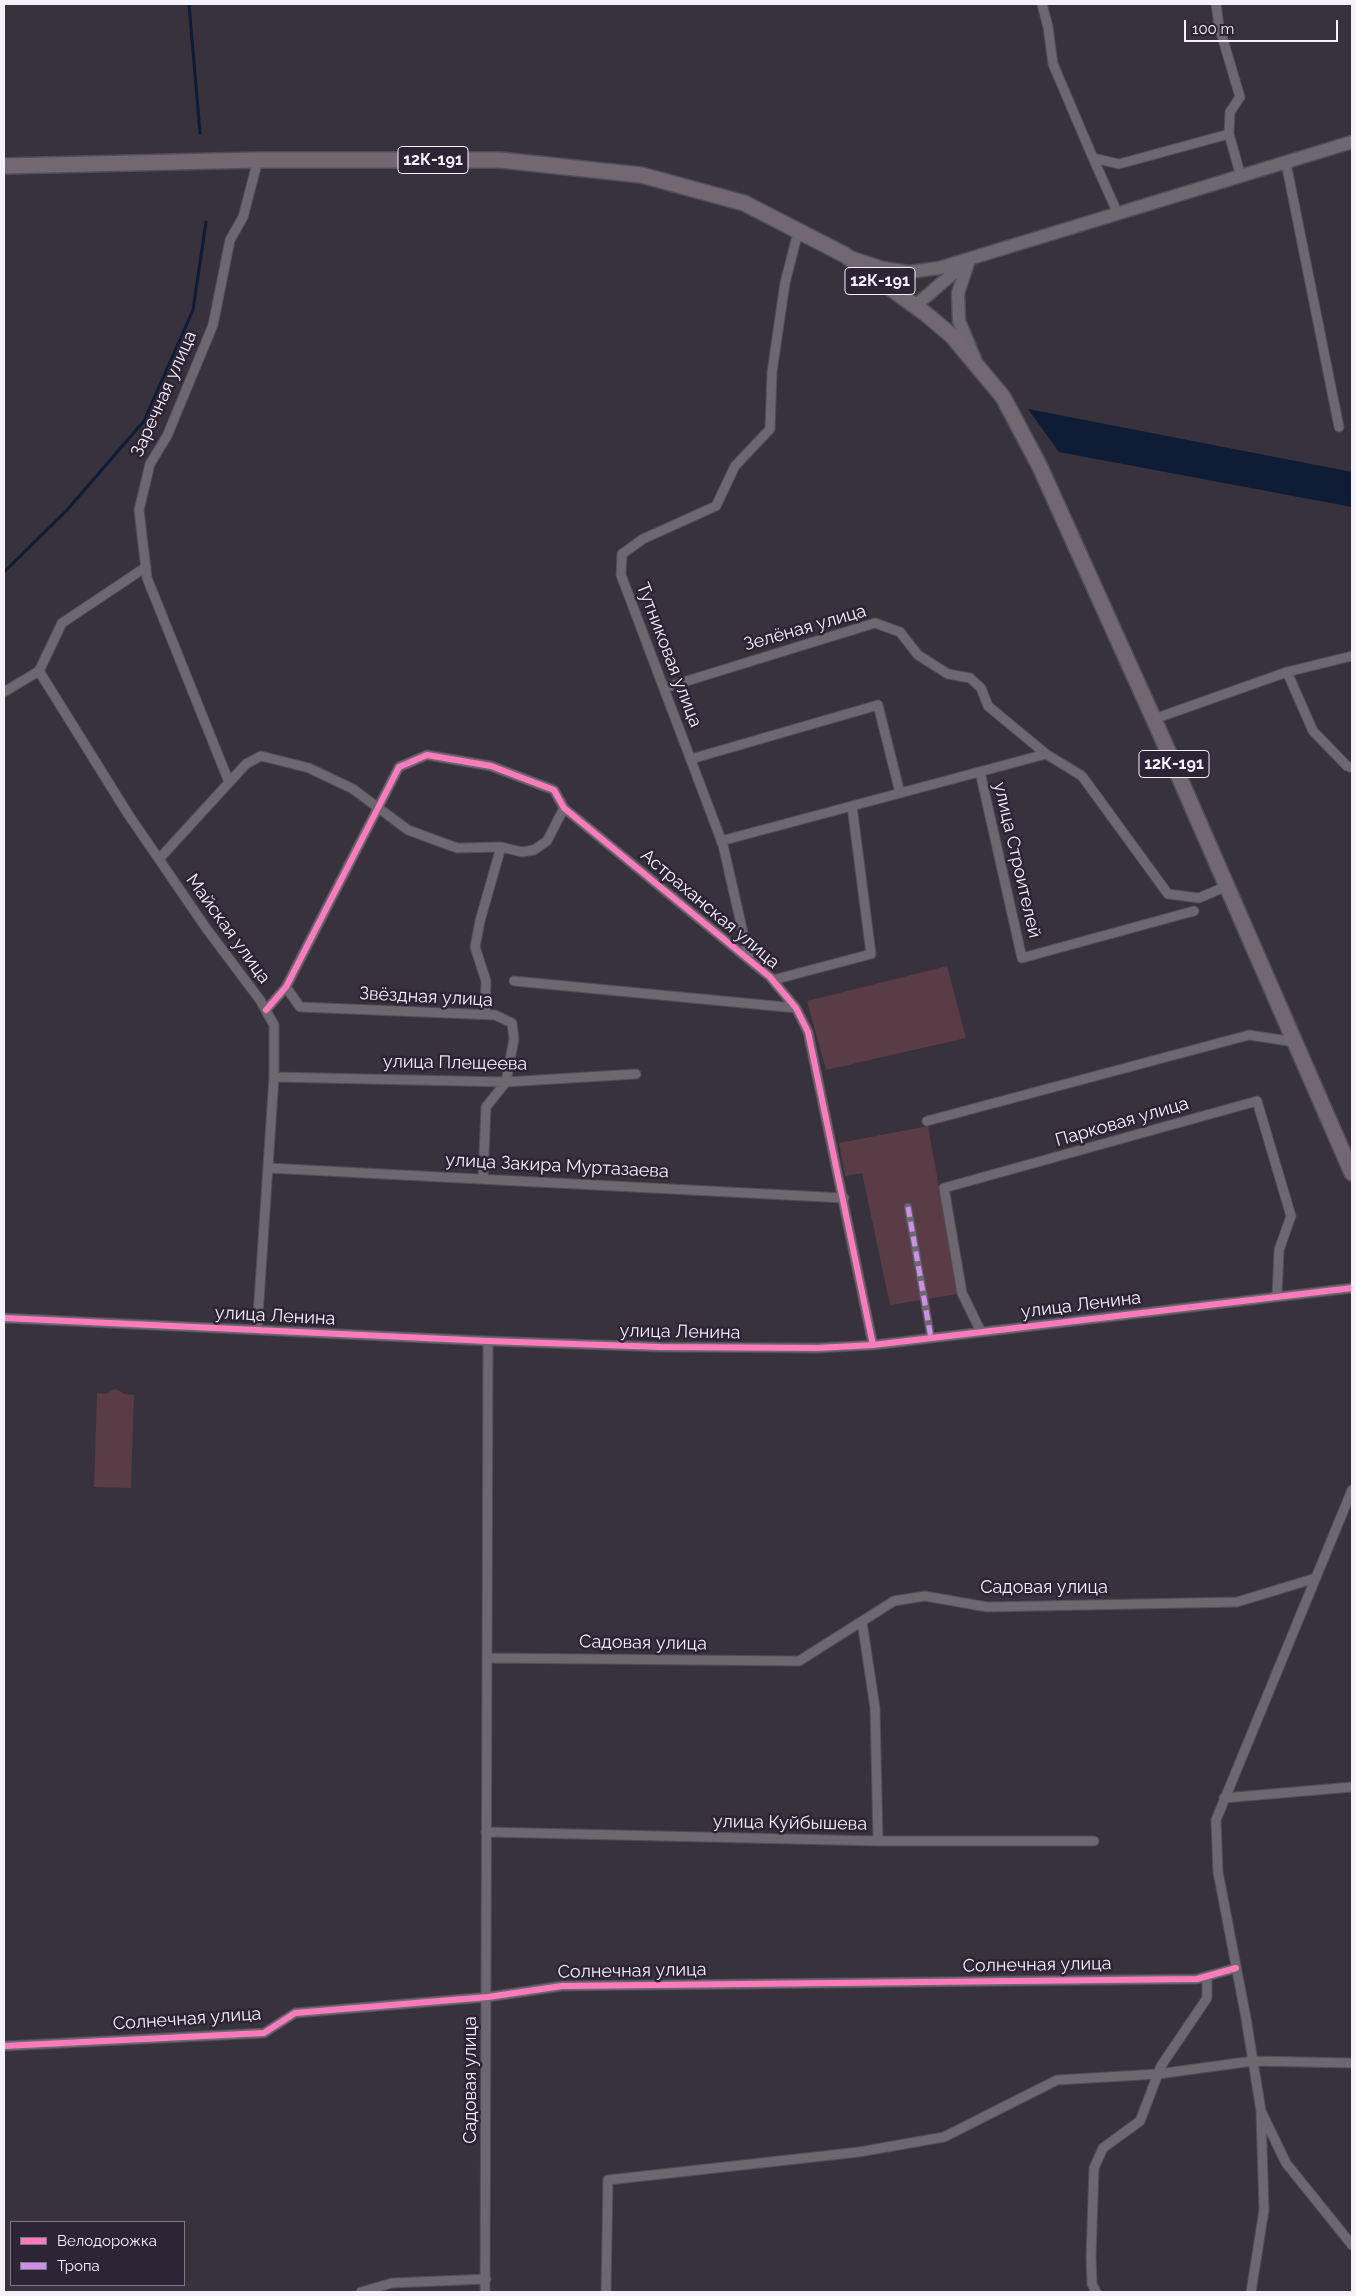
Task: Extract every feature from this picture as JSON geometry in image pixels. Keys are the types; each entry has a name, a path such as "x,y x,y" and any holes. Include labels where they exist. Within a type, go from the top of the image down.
{"main road":[{"path":"845,255 883,268 910,272 939,268 1352,142"},
{"name":"12К-191","path":"4,166 258,160 500,160 641,175 744,203 845,255 915,306 952,336 977,364 1002,397 1040,467 1154,720 1352,1173"},
{"path":"915,306 969,260"},
{"path":"969,260 958,293 959,321 977,364"}],"street":[{"path":"1042,4 1048,27 1053,64 1076,116 1084,141 1118,214"},
{"path":"1216,4 1219,26 1240,97 1230,112 1229,134 1241,176"},
{"path":"1093,158 1119,164 1229,134"},
{"name":"Заречная улица","path":"229,782 147,578 139,510 150,464 167,436 213,324 230,240 243,217 258,160"},
{"path":"1286,163 1339,427"},
{"name":"Тутниковая улица","path":"748,960 721,841 620,574 622,554 644,539 716,506 735,466 770,429 772,372 785,283 796,240 801,232"},
{"path":"4,692 39,671 62,623 146,567"},
{"name":"Зелёная улица","path":"664,688 875,623 900,632 918,656 948,674 970,678 981,688 988,706 1046,754 1082,776 1168,894 1199,898 1227,886"},
{"path":"1154,720 1287,672 1352,656"},
{"name":"Майская улица","path":"39,671 128,814 266,1010 274,1025 274,1078 257,1330"},
{"path":"1287,672 1313,731 1347,766 1352,768"},
{"path":"691,759 878,705 900,793"},
{"name":"улица Строителей","path":"721,841 1046,754"},
{"name":"Астраханская улица","path":"266,1010 286,987 399,767 427,755 491,766 554,790 564,808 773,980 796,1008 808,1032 873,1345"},
{"path":"159,859 246,764 261,756 309,768 353,788 408,830 458,848 501,847 522,852 534,850 547,841 564,808"},
{"name":"улица Строителей","path":"980,772 1022,958 1194,912"},
{"path":"773,980 872,954 852,806"},
{"path":"485,1014 486,981 475,947 480,921 501,847"},
{"name":"Звёздная улица","path":"514,981 796,1008"},
{"name":"Звёздная улица","path":"286,987 300,1006 495,1014 512,1023 514,1039 506,1082"},
{"path":"927,1121 1249,1035 1295,1042"},
{"name":"улица Плещеева","path":"274,1078 506,1082 636,1074"},
{"path":"482,1178 486,1107 506,1082"},
{"name":"Парковая улица","path":"981,1332 962,1293 944,1188 1257,1101 1291,1216 1279,1250 1277,1297"},
{"name":"улица Закира Муртазаева","path":"268,1168 844,1198"},
{"path":"908,1206 931,1338"},
{"name":"улица Ленина","path":"4,1318 661,1348 817,1348 873,1345 1352,1288"},
{"name":"Садовая улица","path":"485,2292 488,1997 486,1832 488,1341"},
{"path":"1251,2292 1264,2210 1261,2111 1218,1872 1216,1820 1352,1490"},
{"name":"Садовая улица","path":"487,1658 799,1661 894,1601 925,1596 987,1607 1237,1602 1316,1578"},
{"path":"862,1622 875,1708 878,1841"},
{"path":"1224,1798 1352,1786"},
{"name":"улица Куйбышева","path":"486,1832 878,1841 1094,1841"},
{"name":"Солнечная улица","path":"4,2046 264,2033 295,2013 488,1997 562,1986 1197,1979 1236,1968"},
{"path":"1096,2292 1092,2284 1091,2257 1094,2168 1103,2148 1140,2121 1158,2074 1207,1998 1207,1976"},
{"path":"606,2292 608,2180 859,2152 944,2137 1058,2080 1158,2074 1253,2061 1352,2063"},
{"path":"1261,2111 1286,2163 1352,2246"},
{"path":"361,2292 392,2283 486,2279"}],"shaded area":[{"path":"947,966 966,1038 826,1070 807,1001"},
{"path":"928,1126 958,1294 890,1305 862,1173 845,1176 839,1143"},
{"path":"115,1389 125,1394 134,1395 131,1488 94,1487 97,1393 106,1394"}],"water":[{"path":"1028,409 1352,472 1352,507 1059,452"}],"waterway":[{"path":"189,4 200,133"},
{"path":"4,572 67,510 144,421 193,310 206,222"}],"marked path":[{"path":"908,1207 931,1338"}],"cycle path":[{"path":"266,1010 286,987 399,767 427,755 491,766 554,790 564,808 770,977 796,1008 808,1032 873,1345"},
{"path":"4,1318 488,1341 661,1347 817,1348 873,1345 1352,1288"},
{"path":"4,2046 264,2033 295,2013 488,1997 562,1986 1197,1979 1236,1968"}]}
